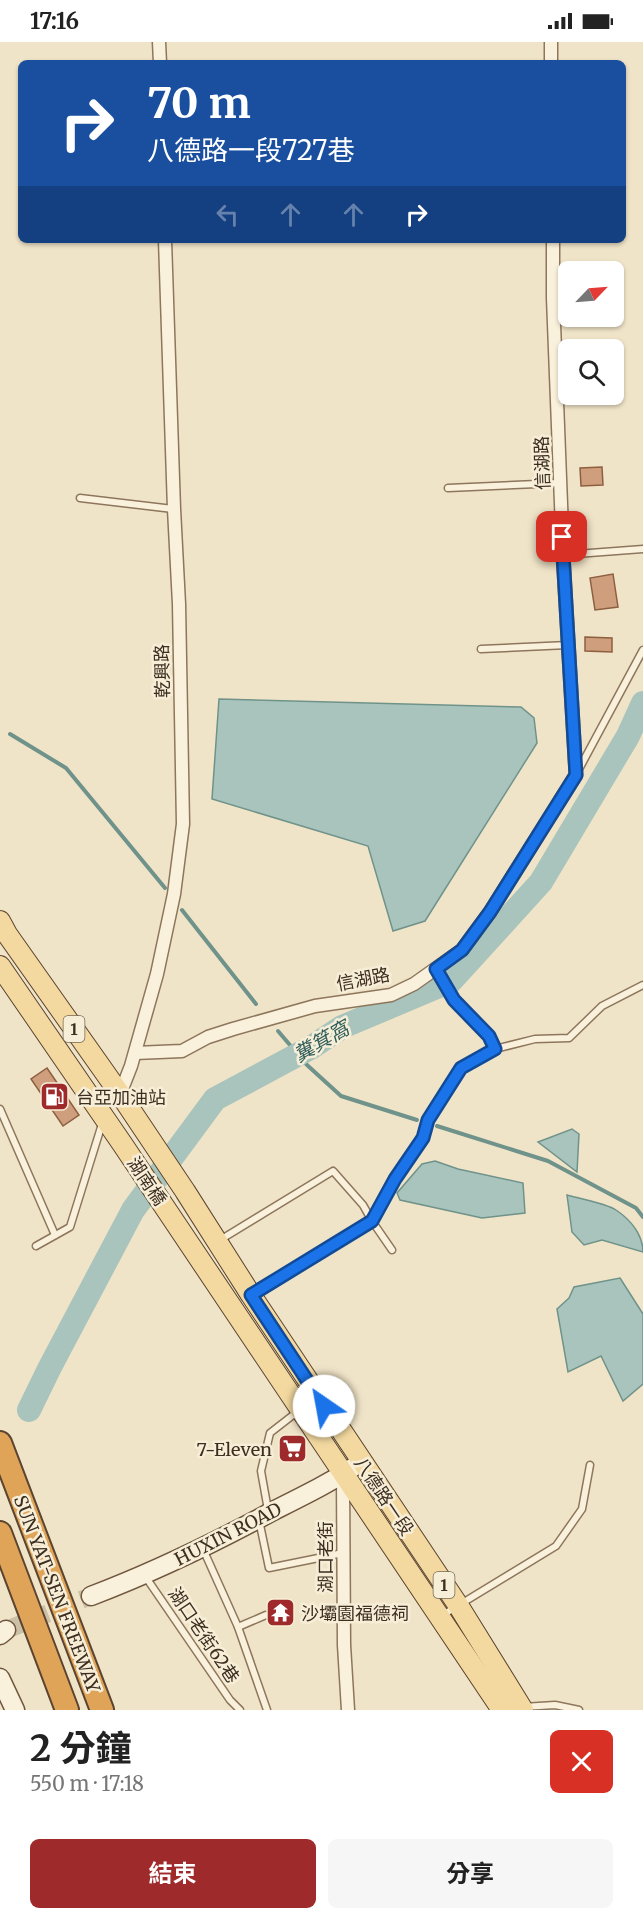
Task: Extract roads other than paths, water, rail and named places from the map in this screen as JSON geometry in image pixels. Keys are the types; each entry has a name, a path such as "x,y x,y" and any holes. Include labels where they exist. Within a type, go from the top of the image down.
{"highway":[{"name":"SUN YAT-SEN FREEWAY","path":"0,1443 102,1710"},
{"name":"SUN YAT-SEN FREEWAY","path":"0,1533 68,1710"}],"main road":[{"name":"1","path":"2,928 120,1094"},
{"name":"1","path":"0,966 105,1118"},
{"name":"湖南橋","path":"120,1094 185,1191"},
{"name":"湖南橋","path":"105,1118 171,1217"},
{"name":"八德路一段","path":"185,1191 361,1462 458,1605 516,1709"},
{"name":"八德路一段","path":"171,1217 440,1616 516,1709"}],"street":[{"path":"159,42 160,60"},
{"path":"551,42 551,60"},
{"name":"乾興路","path":"120,1094 135,1053 157,974 174,894 183,824 179,604 165,243"},
{"name":"信湖路","path":"135,1053 182,1051 208,1037 233,1029 315,1006 391,995 439,974 462,950 490,912 576,775 563,555 553,243"},
{"name":"HUXIN ROAD","path":"91,1596 145,1576 343,1475 361,1462"},
{"name":"湖口老街","path":"343,1475 344,1645 348,1710"},
{"path":"0,1678 15,1710"}],"lane":[{"path":"448,488 560,483"},
{"path":"80,498 174,509"},
{"path":"563,555 643,549"},
{"path":"481,649 568,645"},
{"path":"576,775 643,650"},
{"path":"439,974 454,1000 489,1036 495,1049"},
{"path":"251,1295 372,1221 395,1179 423,1138 428,1120 461,1068 495,1049 535,1039 569,1038 602,1006 643,985"},
{"path":"0,1109 55,1235"},
{"path":"36,1246 70,1227 105,1118"},
{"path":"217,1242 333,1171 363,1205 392,1250"},
{"path":"300,1410 270,1433 261,1471 269,1568 343,1553"},
{"path":"440,1616 556,1546 582,1509 590,1465"},
{"path":"202,1547 238,1627 267,1710"},
{"name":"湖口老街62巷","path":"145,1576 230,1700 240,1710"},
{"path":"238,1627 266,1615"},
{"path":"516,1709 555,1704 579,1710"}],"water":[{"path":"219,699 521,707 534,718 537,743 425,921 393,931 368,846 212,799"},
{"path":"572,1129 579,1134 577,1172 538,1142"},
{"path":"435,1161 458,1169 523,1183 525,1213 482,1218 400,1200 397,1193 422,1164"},
{"path":"567,1195 607,1206 621,1214 638,1234 643,1252 602,1240 584,1245 572,1232"},
{"path":"620,1278 643,1314 643,1384 623,1401 601,1356 568,1372 557,1309 569,1298 574,1287"}],"waterway":[{"name":"糞箕窩","path":"29,1410 133,1210 215,1099 312,1047 342,1027 451,981 541,882 628,736 643,703"},
{"path":"10,734 66,768 165,888"},
{"path":"182,910 256,1004"},
{"path":"278,1031 307,1065 341,1096 417,1120"},
{"path":"437,1126 548,1161 636,1208 643,1217"}],"tunnel":[{"path":"6,1630 91,1596"}],"place":[{"name":"台亞加油站","path":"55,1097"},
{"name":"7-Eleven","path":"293,1449"},
{"name":"沙壩園福德祠","path":"280,1613"}]}
